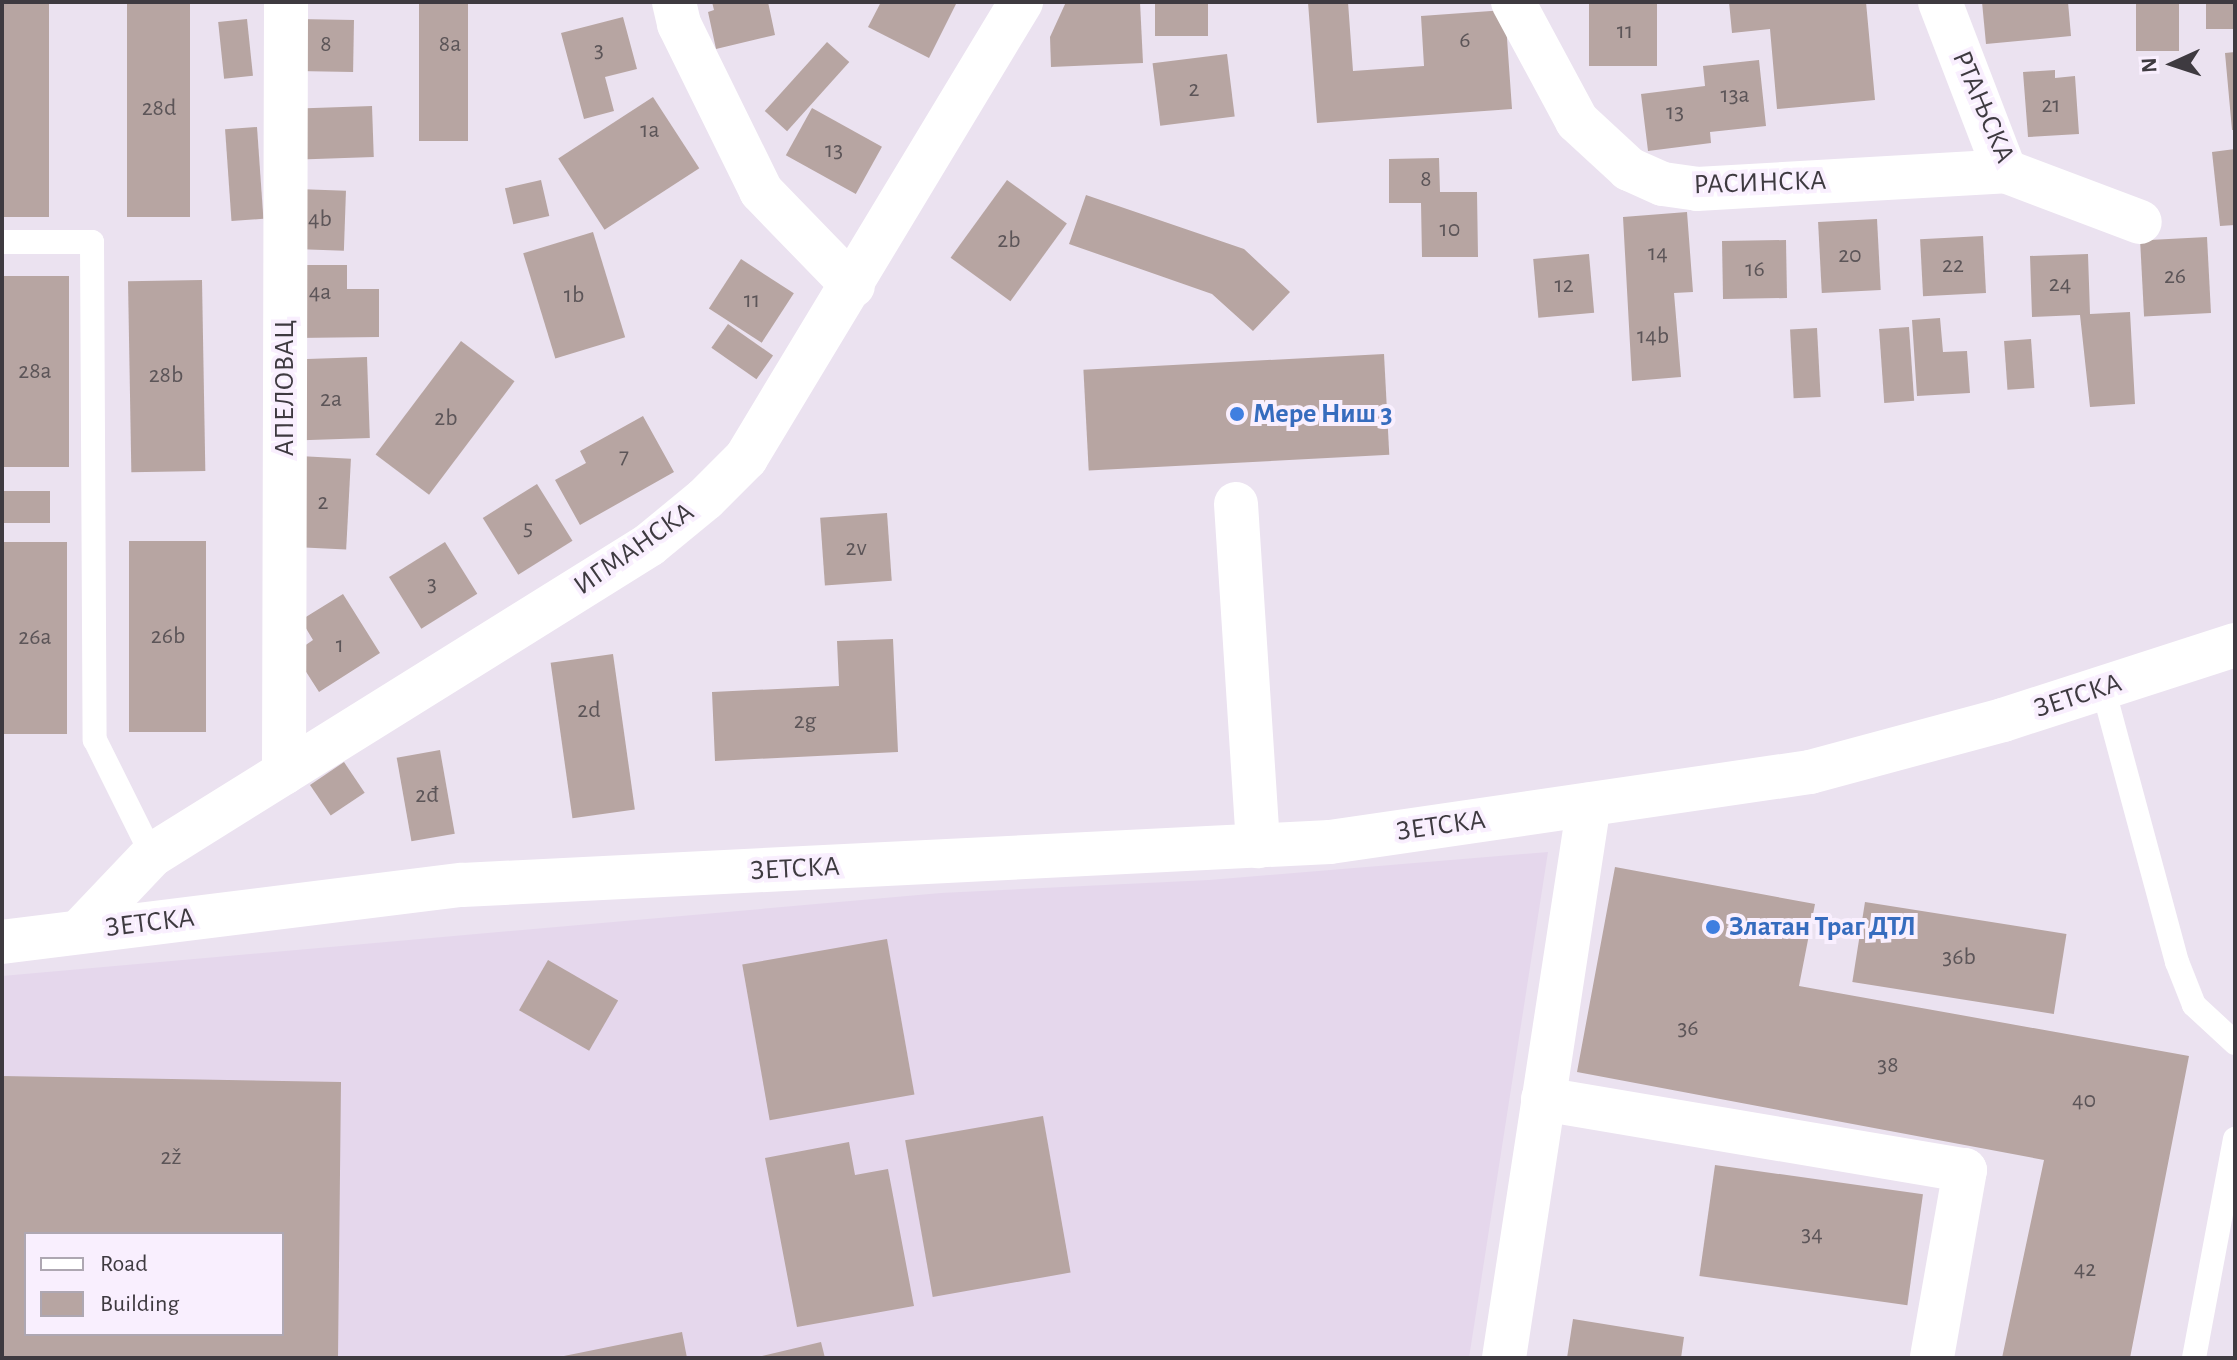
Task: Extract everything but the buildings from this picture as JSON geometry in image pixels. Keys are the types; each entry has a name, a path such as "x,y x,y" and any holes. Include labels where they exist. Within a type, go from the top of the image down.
{"street":[{"name":"АПЕЛОВАЦ","path":"284,773 286,2"},
{"path":"674,2 679,24 761,191 853,286"},
{"name":"ИГМАНСКА","path":"79,932 152,855 649,545 705,499 746,458 853,286 1021,2"},
{"name":"РАСИНСКА","path":"1513,2 1577,121 1629,169 1663,184 1697,189 2005,171"},
{"name":"РТАЊСКА","path":"1940,2 2005,171 2140,222"},
{"path":"1236,504 1258,846"},
{"name":"ЗЕТСКА","path":"2,942 462,885 1330,842 1810,772 2103,688 2235,645"},
{"path":"1504,1358 1589,804"},
{"path":"1543,1099 1965,1170 1932,1358"}],"lane":[{"path":"2,242 92,242 95,740 152,855"},
{"path":"2103,688 2177,962 2194,1005 2235,1043"},
{"path":"2194,1358 2235,1139"}],"shaded area":[{"path":"1548,852 1469,1358 2,1358 2,976 941,893 1209,880"}],"place":[{"name":"Мере Ниш 3","path":"1237,414"},
{"name":"Златан Траг ДТЛ","path":"1713,927"}]}
